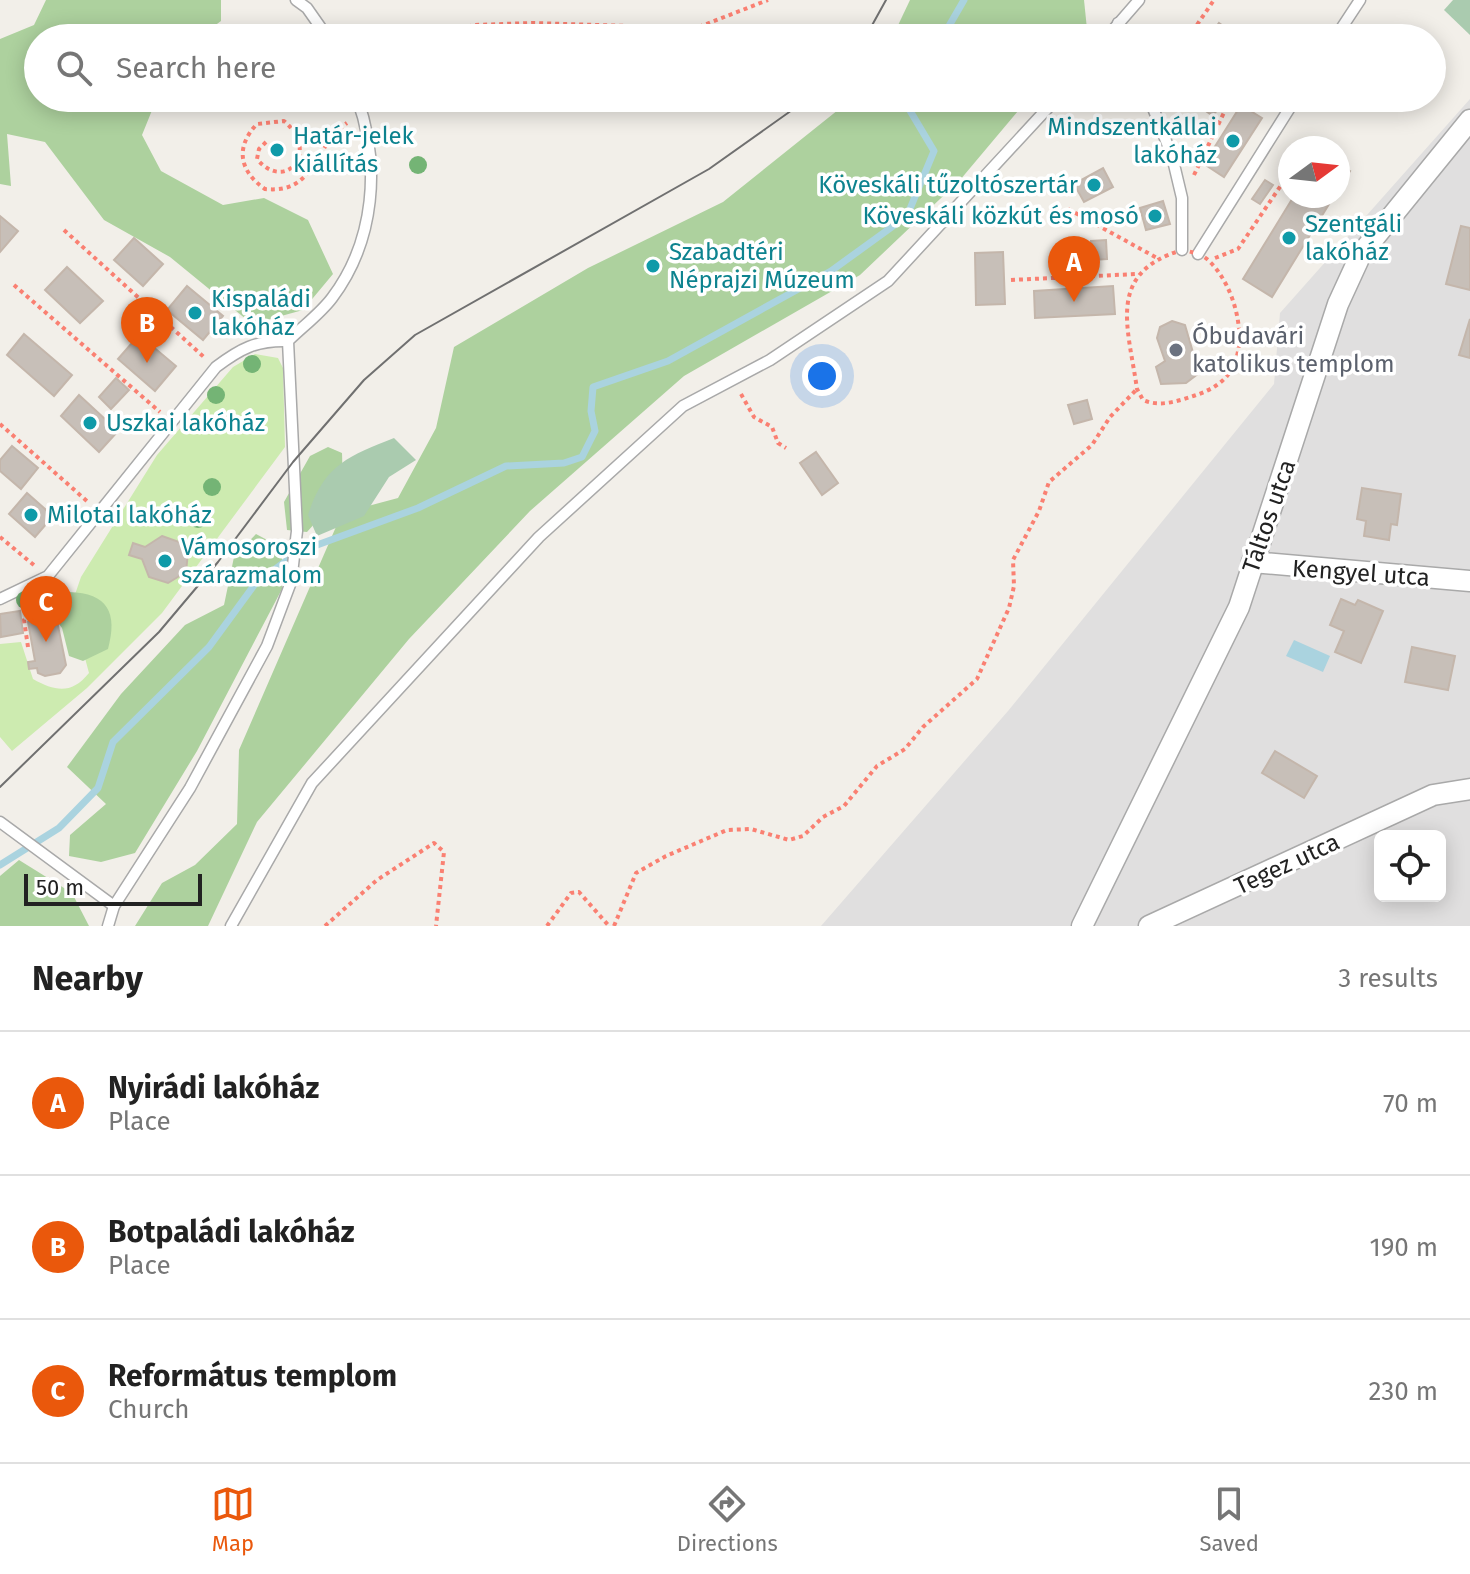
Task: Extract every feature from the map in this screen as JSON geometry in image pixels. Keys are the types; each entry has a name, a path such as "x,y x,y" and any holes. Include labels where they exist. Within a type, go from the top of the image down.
{"street":[{"name":"Táltos utca","path":"1082,926 1233,620 1285,472 1338,304 1361,254 1470,120"},
{"name":"Kengyel utca","path":"1252,562 1470,581"},
{"name":"Tegez utca","path":"1149,926 1433,795 1470,789"}],"lane":[{"path":"296,0 307,8 318,24"},
{"path":"1118,23 1139,0"},
{"path":"1344,24 1360,0"},
{"path":"231,926 312,783 539,537 683,406 770,360 888,281 1044,112"},
{"path":"1155,112 1172,156 1182,198 1182,250"},
{"path":"1198,254 1287,112"},
{"path":"0,599 48,576 216,367 244,346 269,340 288,341 332,299 361,246 372,182 363,114"},
{"path":"108,926 114,906 190,788 267,646 291,582 297,531 288,341"},
{"path":"0,822 114,906"}],"path":[{"path":"706,24 768,0"},
{"path":"1198,24 1214,0"},
{"path":"1182,198 1224,112"},
{"path":"266,142 259,149 257,159 264,167 276,172 292,167 299,159 301,143 295,130 284,121 272,119 257,124 246,135 241,152 245,168 265,189 285,190 301,183 329,138 363,114"},
{"path":"1209,260 1238,249 1278,190"},
{"path":"1068,209 1157,258"},
{"path":"64,230 216,367"},
{"path":"1182,250 1209,260 1225,281 1237,312 1237,346 1230,373 1217,386 1176,401 1154,405 1143,400 1137,389 1127,299 1137,274 1157,258 1182,250"},
{"path":"1011,280 1137,274"},
{"path":"14,285 171,422"},
{"path":"727,383 746,397 754,417 772,427 778,443 786,448"},
{"path":"547,926 571,893 579,892 611,926 636,873 666,856 727,830 751,829 789,840 803,836 823,817 844,806 877,766 905,749 923,727 977,679 1009,608 1014,586 1013,560 1039,511 1049,482 1092,445 1110,417 1137,389"},
{"path":"0,424 99,511"},
{"path":"38,606 41,619"},
{"path":"325,926 377,880 434,843 444,852 436,926"}],"shaded area":[{"path":"1470,99 1470,926 821,926 1008,711 1274,384 1280,313"}],"green space":[{"path":"46,0 221,0 221,21 217,24 34,24"},
{"path":"910,0 1084,0 1086,24 899,24"},
{"path":"1453,0 1470,0 1470,35 1444,10"},
{"path":"24,29 24,112 151,112 142,135 161,171 223,205 264,198 308,220 333,274 303,310 252,324 170,257 104,220 45,142 7,134 11,186 0,184 0,39"},
{"path":"836,112 1017,112 960,180 860,275 684,376 530,511 409,639 257,822 208,926 135,926 162,883 195,865 237,824 239,750 342,513 398,498 436,428 454,347 588,268 723,202"},
{"path":"255,354 278,358 283,368 285,447 162,613 87,688 12,751 0,737 0,644 21,642 33,679 49,686 70,688 83,680 89,673 71,606 81,577 157,455 233,367"},
{"path":"394,438 416,460 389,477 364,516 317,536 308,515 314,498 330,473 351,457"},
{"path":"328,447 342,453 341,478 335,497 307,532 287,530 284,502 310,456"},
{"path":"256,534 282,548 282,589 197,751 135,853 101,862 69,856 70,835 106,804 67,767 121,694 185,625 224,605 234,557"},
{"path":"69,592 93,596 107,607 110,615 112,625 108,649 83,661 69,656 62,628 51,613 62,605"},
{"path":"19,860 72,893 89,926 0,926 0,876"}],"water":[{"path":"1294,640 1330,656 1323,672 1286,656"}],"building":[{"name":"Mindszentkállai lakóház","path":"1237,112 1252,112 1262,118 1224,177 1204,164"},
{"name":"Köveskáli tűzoltószertár","path":"1103,168 1113,187 1084,202 1074,184"},
{"path":"1265,180 1273,185 1260,204 1252,199"},
{"name":"Köveskáli közkút és mosó","path":"1163,201 1170,224 1146,230 1140,208"},
{"name":"Szentgáli lakóház","path":"1287,208 1327,208 1272,297 1243,279"},
{"path":"0,216 18,231 0,252"},
{"path":"1461,226 1470,228 1470,290 1446,284"},
{"path":"134,238 163,264 143,286 114,260"},
{"path":"1106,240 1107,259 1092,260 1091,241"},
{"path":"1072,245 1073,254 1060,255 1060,246"},
{"path":"1003,252 1005,304 976,305 975,253"},
{"path":"67,267 103,301 80,323 45,290"},
{"name":"Kispaládi lakóház","path":"187,286 223,316 203,340 167,310"},
{"path":"1113,286 1115,314 1035,318 1034,291"},
{"path":"1470,319 1470,358 1459,355"},
{"name":"Óbudavári katolikus templom","path":"1172,321 1185,325 1199,373 1186,383 1161,384 1156,367 1165,361 1157,338 1160,327"},
{"path":"24,334 72,375 54,396 7,355"},
{"path":"139,335 176,366 155,391 118,359"},
{"path":"116,378 129,390 111,409 99,397"},
{"name":"Uszkai lakóház","path":"79,395 118,431 99,452 61,416"},
{"path":"1087,400 1092,419 1074,424 1068,405"},
{"path":"12,446 38,468 21,489 0,471 0,460"},
{"path":"816,452 838,483 822,495 800,463"},
{"path":"1362,488 1401,494 1397,525 1391,524 1389,540 1364,536 1366,521 1357,519"},
{"name":"Milotai lakóház","path":"27,493 53,516 35,537 9,514"},
{"name":"Vámosoroszi szárazmalom","path":"162,536 182,543 188,552 186,572 168,583 149,577 142,559 129,555 133,543 145,547"},
{"path":"1341,599 1355,605 1358,600 1383,611 1361,663 1335,652 1344,631 1330,625"},
{"path":"20,611 23,633 1,637 0,614"},
{"path":"56,616 66,665 60,673 45,676 38,673 37,668 29,669 28,662 35,661 28,622"},
{"path":"1412,647 1455,656 1448,690 1405,682"},
{"path":"1275,751 1317,776 1304,798 1262,773"}],"waterway":[{"path":"950,24 964,0"},
{"path":"0,865 59,828 98,788 113,742 209,647 255,584 298,552 418,508 506,466 564,463 582,457 595,431 591,411 593,387 668,361 831,271 907,216 934,151 911,112"}],"tram line":[{"path":"873,24 886,0"},
{"path":"0,787 159,632 218,562 293,462 364,380 415,335 709,169 789,112"}],"place":[{"name":"Mindszentkállai lakóház","path":"1233,141"},
{"name":"Határ-jelek kiállítás","path":"277,150"},
{"name":"Köveskáli tűzoltószertár","path":"1094,185"},
{"name":"Köveskáli közkút és mosó","path":"1155,216"},
{"name":"Szentgáli lakóház","path":"1289,238"},
{"name":"Szabadtéri Néprajzi Múzeum","path":"653,266"},
{"name":"Nyirádi lakóház","path":"1074,302"},
{"name":"Kispaládi lakóház","path":"195,313"},
{"name":"Óbudavári katolikus templom","path":"1176,350"},
{"name":"Botpaládi lakóház","path":"147,363"},
{"name":"Uszkai lakóház","path":"90,423"},
{"name":"Milotai lakóház","path":"31,515"},
{"name":"Vámosoroszi szárazmalom","path":"165,561"},
{"name":"Református templom","path":"46,642"}]}
